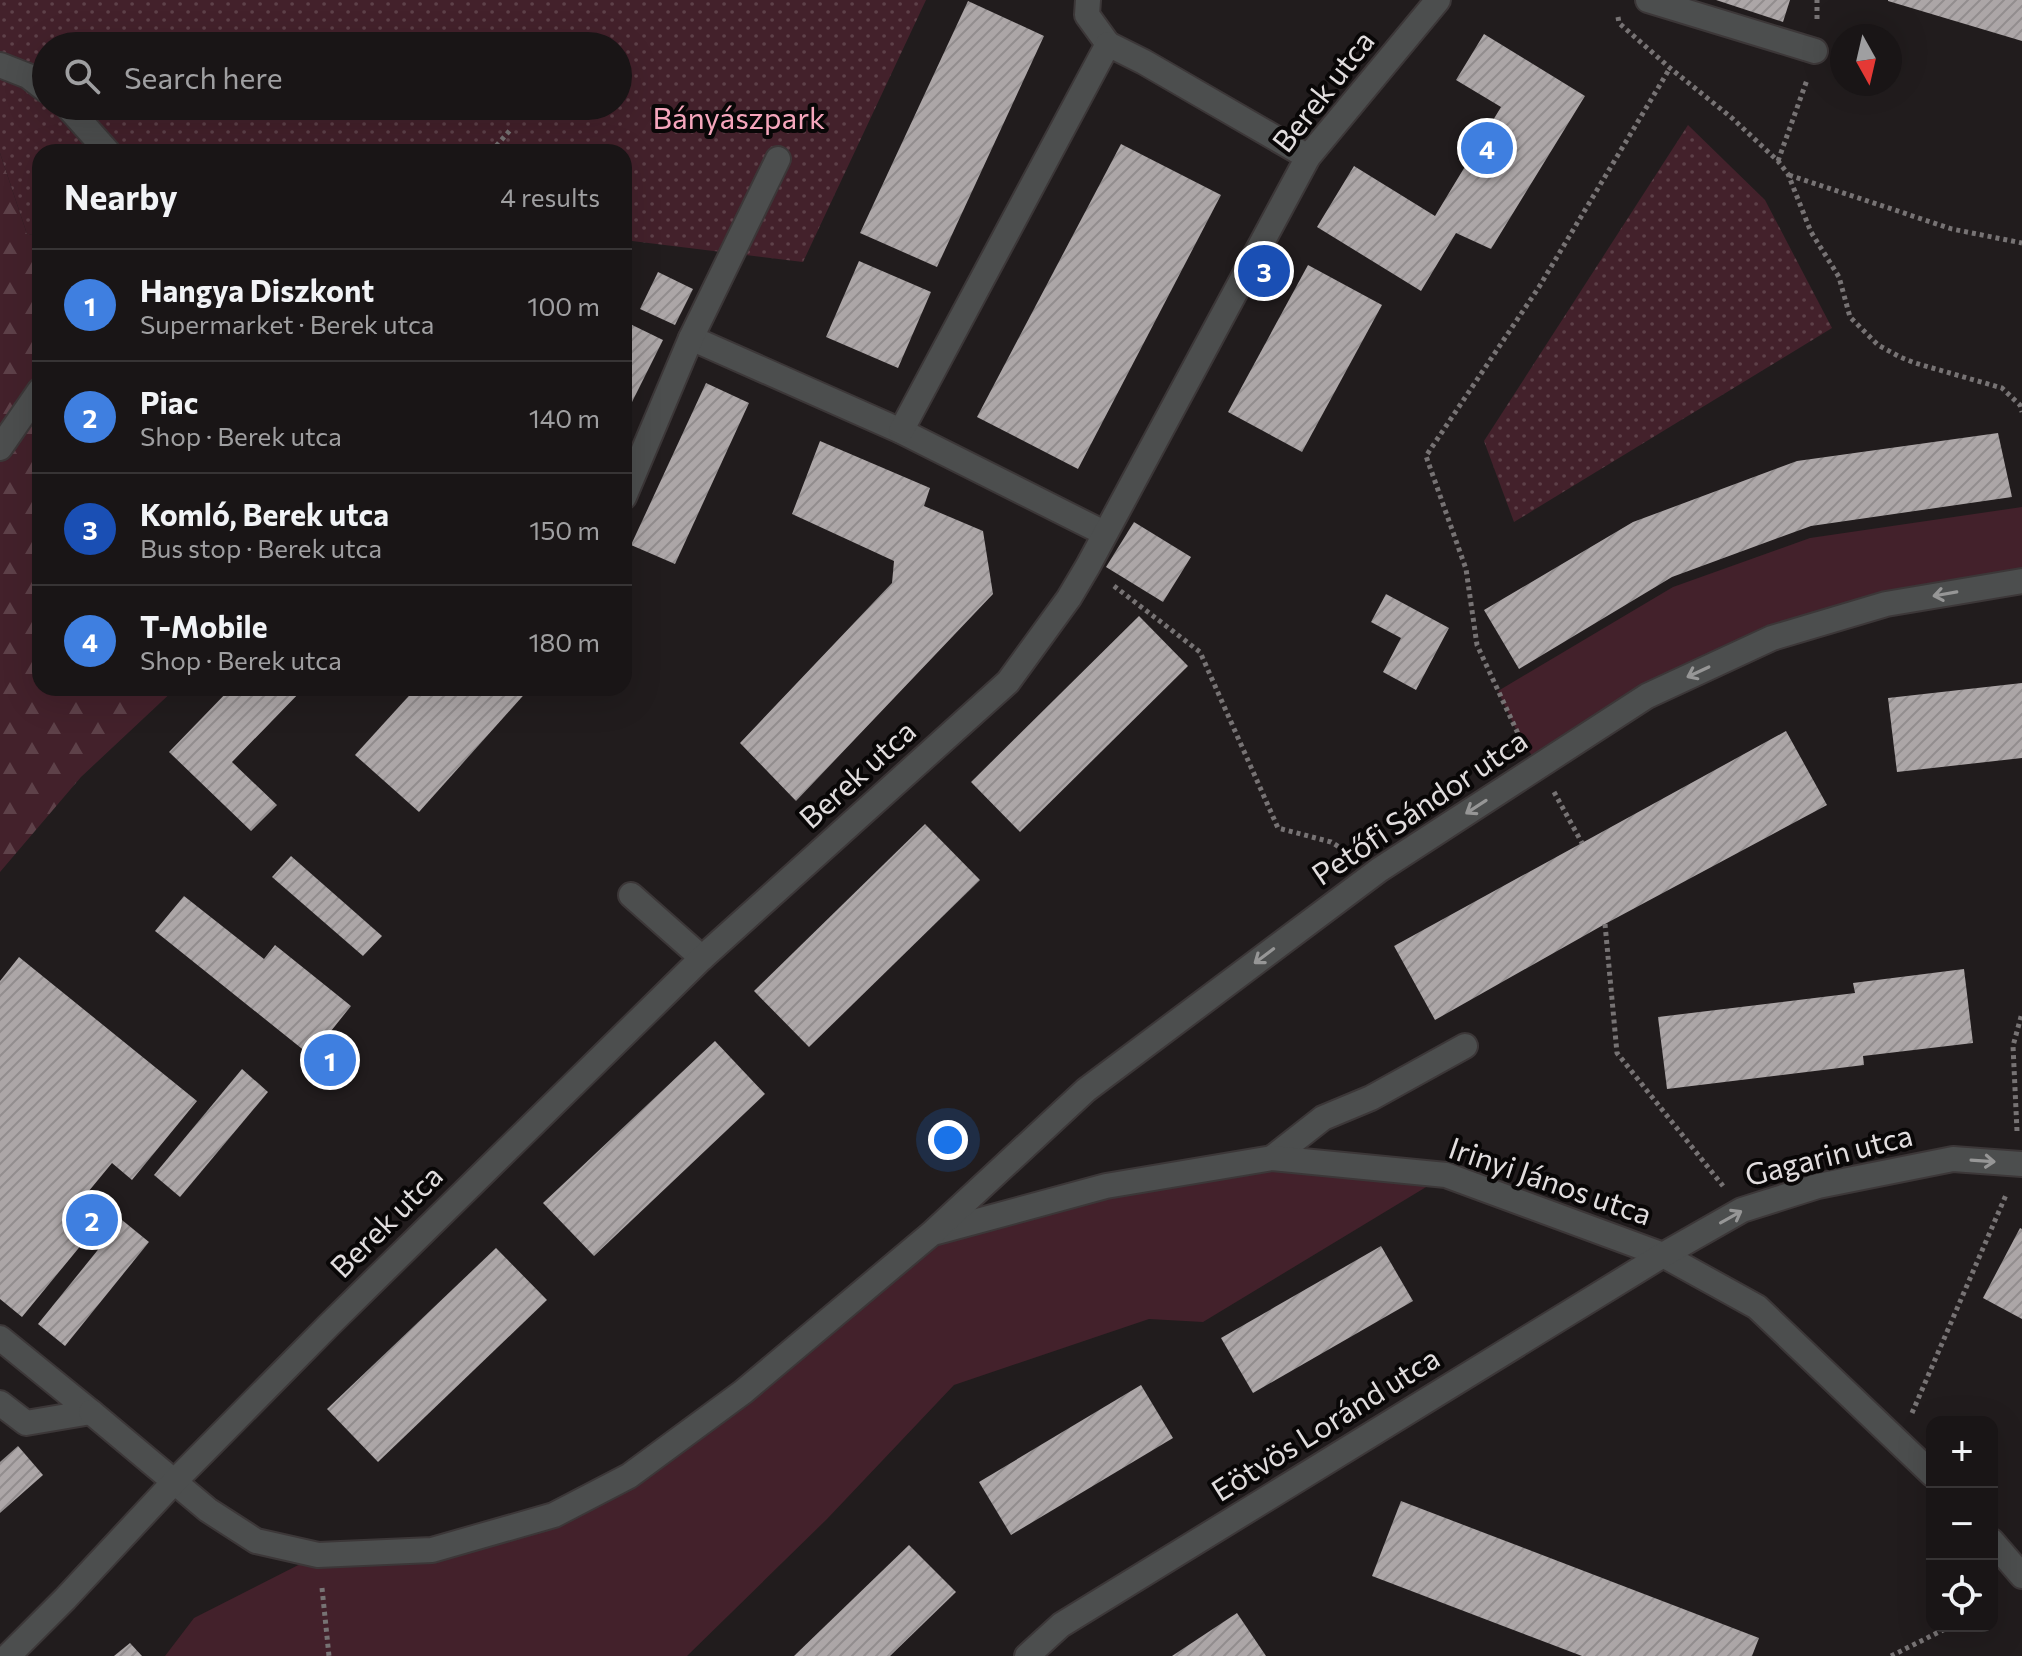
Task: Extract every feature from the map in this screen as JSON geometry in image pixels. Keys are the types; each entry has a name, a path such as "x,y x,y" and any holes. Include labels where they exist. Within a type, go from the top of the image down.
{"street":[{"path":"1088,0 1087,15 1108,44 1308,157"},
{"name":"Berek utca","path":"8,1656 174,1482 702,958 1008,682 1069,598 1088,566 1308,157 1438,0"},
{"path":"1648,0 1815,51"},
{"path":"901,431 1108,44"},
{"path":"0,65 32,79"},
{"path":"79,120 101,144"},
{"path":"632,478 691,338 778,159"},
{"path":"691,338 901,431 1104,533"},
{"path":"0,448 32,402"},
{"name":"Petőfi Sándor utca","path":"931,1234 1086,1090 1379,870 1647,696 1772,638 1886,604 2022,581"},
{"path":"631,895 702,958"},
{"path":"1272,1158 1323,1118 1371,1098 1465,1046"},
{"name":"Irinyi János utca","path":"931,1234 1106,1186 1272,1158 1446,1175 1663,1255 1757,1307 1926,1468"},
{"name":"Gagarin utca","path":"1663,1255 1742,1210 1818,1186 1953,1159 2020,1164"},
{"path":"0,1338 208,1510 256,1541 318,1555 432,1550 554,1515 629,1476 743,1392 931,1234"},
{"name":"Eötvös Loránd utca","path":"1027,1656 1061,1625 1663,1255"},
{"path":"0,1403 26,1423 91,1412"},
{"path":"1998,1548 2022,1576"}],"path":[{"path":"1619,23 1778,161 1788,174 1811,232 1839,277 1850,317 1878,345 1915,363 2002,388 2020,405 2022,412"},
{"path":"1582,843 1520,738 1477,645 1466,569 1426,456 1539,287 1670,68"},
{"path":"1778,161 1801,98"},
{"path":"498,144 512,128"},
{"path":"1788,174 1952,229 2022,243"},
{"path":"1088,566 1200,652 1278,828 1331,842 1379,870"},
{"path":"1605,924 1617,1053 1742,1210"},
{"path":"1899,1442 2020,1164 2013,1046 2022,1013"},
{"path":"318,1555 329,1656"},
{"path":"1891,1656 1939,1632"}],"green space":[{"name":"Bányászpark","path":"0,0 926,0 803,262 632,241 632,144 32,144 32,235 27,234 0,153"},
{"path":"1688,125 1765,200 1832,328 1514,522 1484,441"},
{"path":"0,153 27,234 32,235 32,696 167,696 81,777 0,872"},
{"path":"2022,507 2022,581 1772,638 1539,766 1520,738 1498,691 1673,587 1810,538"},
{"path":"1272,1158 1446,1175 1203,1322 1149,1319 954,1385 827,1519 687,1656 165,1656 194,1618 318,1555 432,1550 629,1476 931,1234"}],"building":[{"path":"1716,0 1790,0 1783,22"},
{"path":"2022,0 2022,41 1888,1"},
{"path":"968,1 1044,36 937,267 860,233"},
{"path":"1484,34 1585,96 1491,249 1456,233 1421,291 1317,227 1354,166 1435,216 1501,107 1456,80"},
{"path":"1121,144 1221,195 1078,469 977,417"},
{"path":"859,261 931,292 898,368 826,337"},
{"path":"1308,265 1382,305 1302,452 1228,412"},
{"path":"658,272 693,289 675,325 640,309"},
{"path":"632,325 663,340 632,402"},
{"path":"706,383 749,403 675,564 632,543"},
{"path":"1998,433 2012,497 1811,526 1672,577 1519,669 1484,610 1633,522 1797,461"},
{"path":"820,441 930,488 924,506 983,531 993,594 796,801 740,743 892,583 894,561 792,514"},
{"path":"1134,522 1191,557 1163,602 1106,567"},
{"path":"1386,594 1449,628 1416,690 1383,672 1401,638 1371,622"},
{"path":"1139,616 1188,666 1020,832 971,782"},
{"path":"2022,683 2022,758 1897,772 1888,698"},
{"path":"223,696 296,696 232,762 277,805 251,831 169,752"},
{"path":"409,696 523,696 419,812 355,755"},
{"path":"1786,731 1827,805 1605,924 1435,1020 1394,946"},
{"path":"925,824 980,880 809,1047 754,991"},
{"path":"291,856 382,936 363,956 272,877"},
{"path":"184,896 264,959 275,945 351,1006 311,1056 155,931"},
{"path":"19,957 197,1101 132,1180 112,1163 74,1209 96,1227 22,1317 0,1299 0,981"},
{"path":"1964,969 1973,1043 1863,1056 1864,1065 1667,1089 1658,1017 1855,993 1853,983"},
{"path":"715,1041 765,1094 594,1256 543,1203"},
{"path":"242,1069 268,1092 180,1197 154,1175"},
{"path":"122,1220 149,1242 65,1346 38,1324"},
{"path":"2022,1229 2022,1319 1983,1298"},
{"path":"1381,1246 1413,1301 1253,1393 1221,1338"},
{"path":"496,1248 547,1300 378,1462 327,1409"},
{"path":"1141,1385 1173,1438 1011,1535 979,1482"},
{"path":"18,1446 43,1475 0,1513 0,1462"},
{"path":"1401,1501 1759,1638 1752,1656 1582,1656 1372,1576"},
{"path":"909,1545 956,1592 890,1656 794,1656"},
{"path":"1237,1613 1266,1656 1172,1656"},
{"path":"130,1643 142,1656 114,1656"}],"place":[{"name":"T-Mobile","path":"1487,148"},
{"name":"Komló, Berek utca","path":"1264,271"},
{"name":"Hangya Diszkont","path":"330,1060"},
{"name":"Piac","path":"92,1220"}]}
